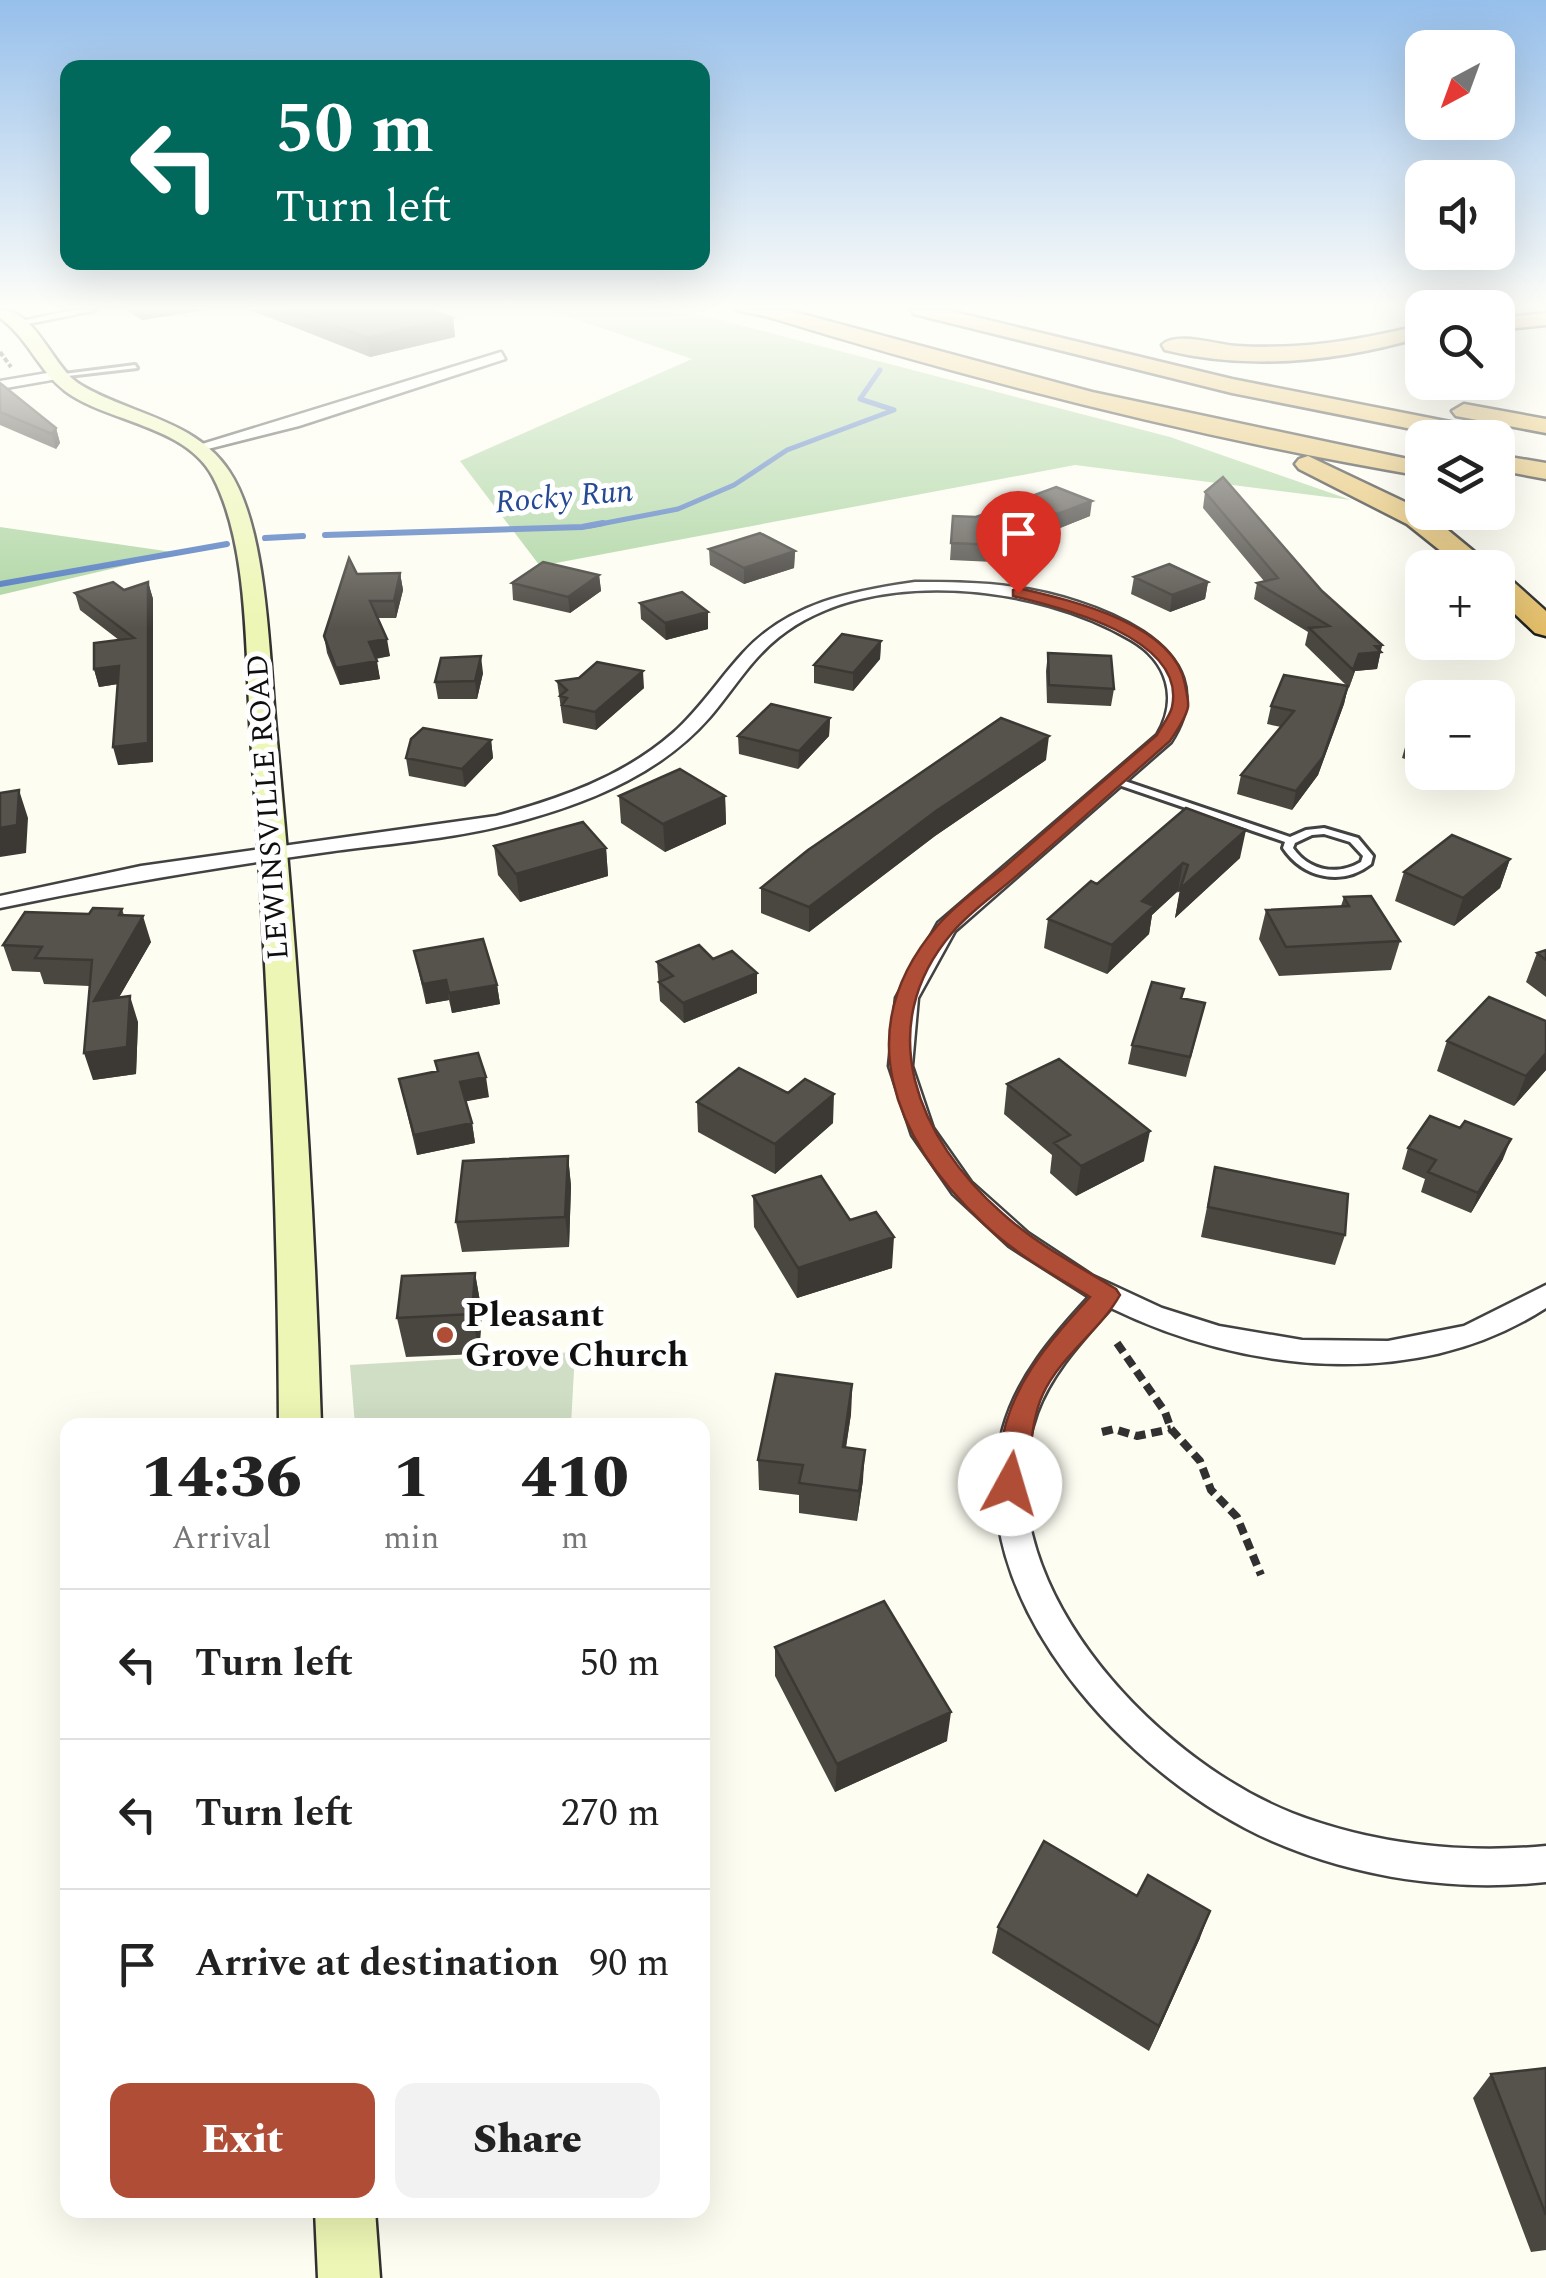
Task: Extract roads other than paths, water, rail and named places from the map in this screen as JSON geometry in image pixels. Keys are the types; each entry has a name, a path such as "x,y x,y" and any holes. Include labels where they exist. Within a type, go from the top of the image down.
{"highway":[{"path":"1141,416 1305,463 1416,518 1457,550"},
{"path":"1177,416 1405,464"},
{"path":"1271,416 1405,444"},
{"path":"1494,416 1546,426"},
{"path":"1515,441 1546,446"},
{"path":"1515,465 1546,471"},
{"path":"1515,486 1546,492"},
{"path":"1515,599 1546,627"}],"main road":[{"name":"LEWINSVILLE ROAD","path":"136,416 196,448 221,473 240,526 252,598 297,1245 300,1418"},
{"path":"345,2218 349,2278"}],"street":[{"path":"196,448 315,416"},
{"path":"0,902 141,872 497,822 587,794 653,759 680,738 752,651 787,623 837,602 893,590 972,588 1048,598 1107,618 1150,644 1175,674 1180,706 1164,738 946,928 924,954 908,985 897,1039 900,1073 912,1110 932,1148 992,1218 1034,1252 1107,1295 1159,1319 1216,1337 1270,1348 1325,1353 1436,1345 1486,1330 1546,1296"},
{"path":"1107,1295 1051,1357 1030,1393 1016,1434 1010,1484 1016,1535 1033,1589 1061,1642 1098,1691 1147,1740 1206,1785 1272,1821 1345,1849 1437,1868 1506,1870 1546,1864"}],"lane":[{"path":"1113,780 1291,841 1310,832 1341,834 1364,847 1368,856 1358,870 1315,870 1292,857 1288,848 1291,841"}],"waterway":[{"name":"Rocky Run","path":"590,526 678,509 734,485 787,450 877,416"},
{"name":"Rocky Run","path":"325,535 582,527 603,523"},
{"name":"Rocky Run","path":"265,538 303,536"},
{"name":"Rocky Run","path":"0,584 227,544"}],"place":[{"name":"Pleasant Grove Church","path":"445,1335"}]}
